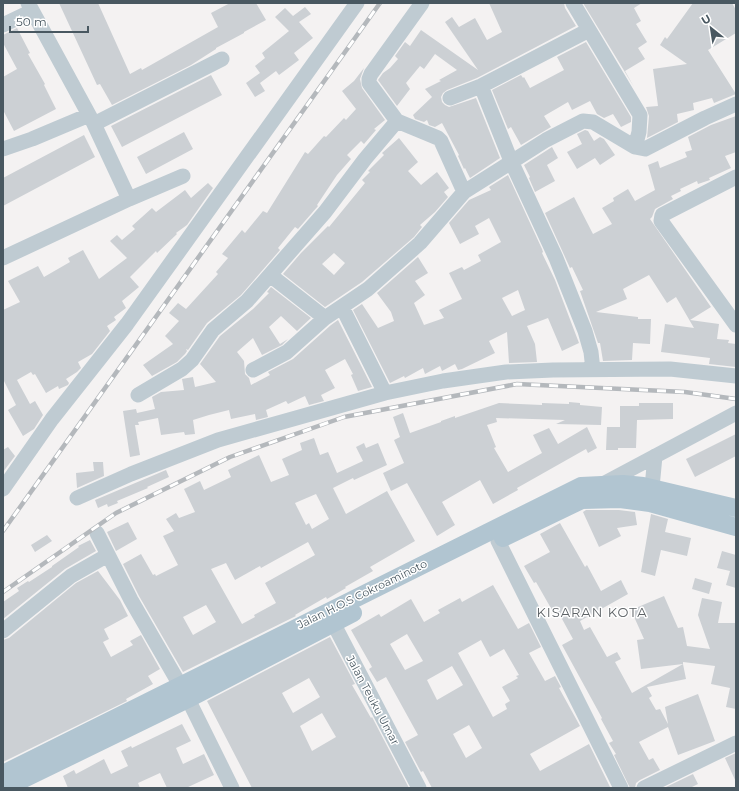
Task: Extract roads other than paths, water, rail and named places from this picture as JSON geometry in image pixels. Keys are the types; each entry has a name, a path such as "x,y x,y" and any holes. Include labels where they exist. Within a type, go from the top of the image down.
{"main road":[{"name":"Jalan H.O.S Cokroaminoto","path":"5,788 44,761 330,618 581,486 623,484 651,496 736,527"},
{"name":"Jalan H.O.S Cokroaminoto","path":"330,618 498,541 582,500 620,499 651,496 736,508"},
{"name":"Jalan H.O.S Cokroaminoto","path":"3,774 44,761"}],"street":[{"path":"3,489 52,419 127,324 357,3"},
{"path":"422,3 369,79 372,88 397,121 438,138 441,141 464,192"},
{"path":"573,3 640,115 640,132 635,147"},
{"path":"3,25 30,7 92,119 129,199"},
{"path":"450,98 481,86 589,30"},
{"path":"3,149 92,119 222,58"},
{"path":"481,86 511,161 559,265 585,331 591,352 593,370"},
{"path":"254,370 287,352 325,318 368,289 420,243 464,192 546,140 583,121 593,122 635,147 645,150 705,118 736,104"},
{"path":"138,394 182,368 192,360 213,330 247,301 325,212 365,159 397,121"},
{"path":"3,258 129,199 183,176"},
{"path":"736,177 662,215 661,221 736,325"},
{"path":"270,275 325,318"},
{"path":"342,307 385,393"},
{"path":"77,498 131,474 218,440 385,393 443,381 506,372 593,370 670,369 736,376"},
{"path":"582,500 601,485 736,413"},
{"path":"651,496 655,456"},
{"path":"97,533 131,600 184,692 232,788"},
{"path":"498,541 621,788"},
{"path":"3,631 71,576 108,555"},
{"name":"Jalan Teuku Umar","path":"330,618 419,788"},
{"path":"644,788 736,743"}],"railway":[{"path":"3,531 380,3"},
{"path":"3,592 116,513 230,457 344,417 517,384 685,392 736,399"}],"district":[{"name":"KISARAN KOTA","path":"592,612"}]}
